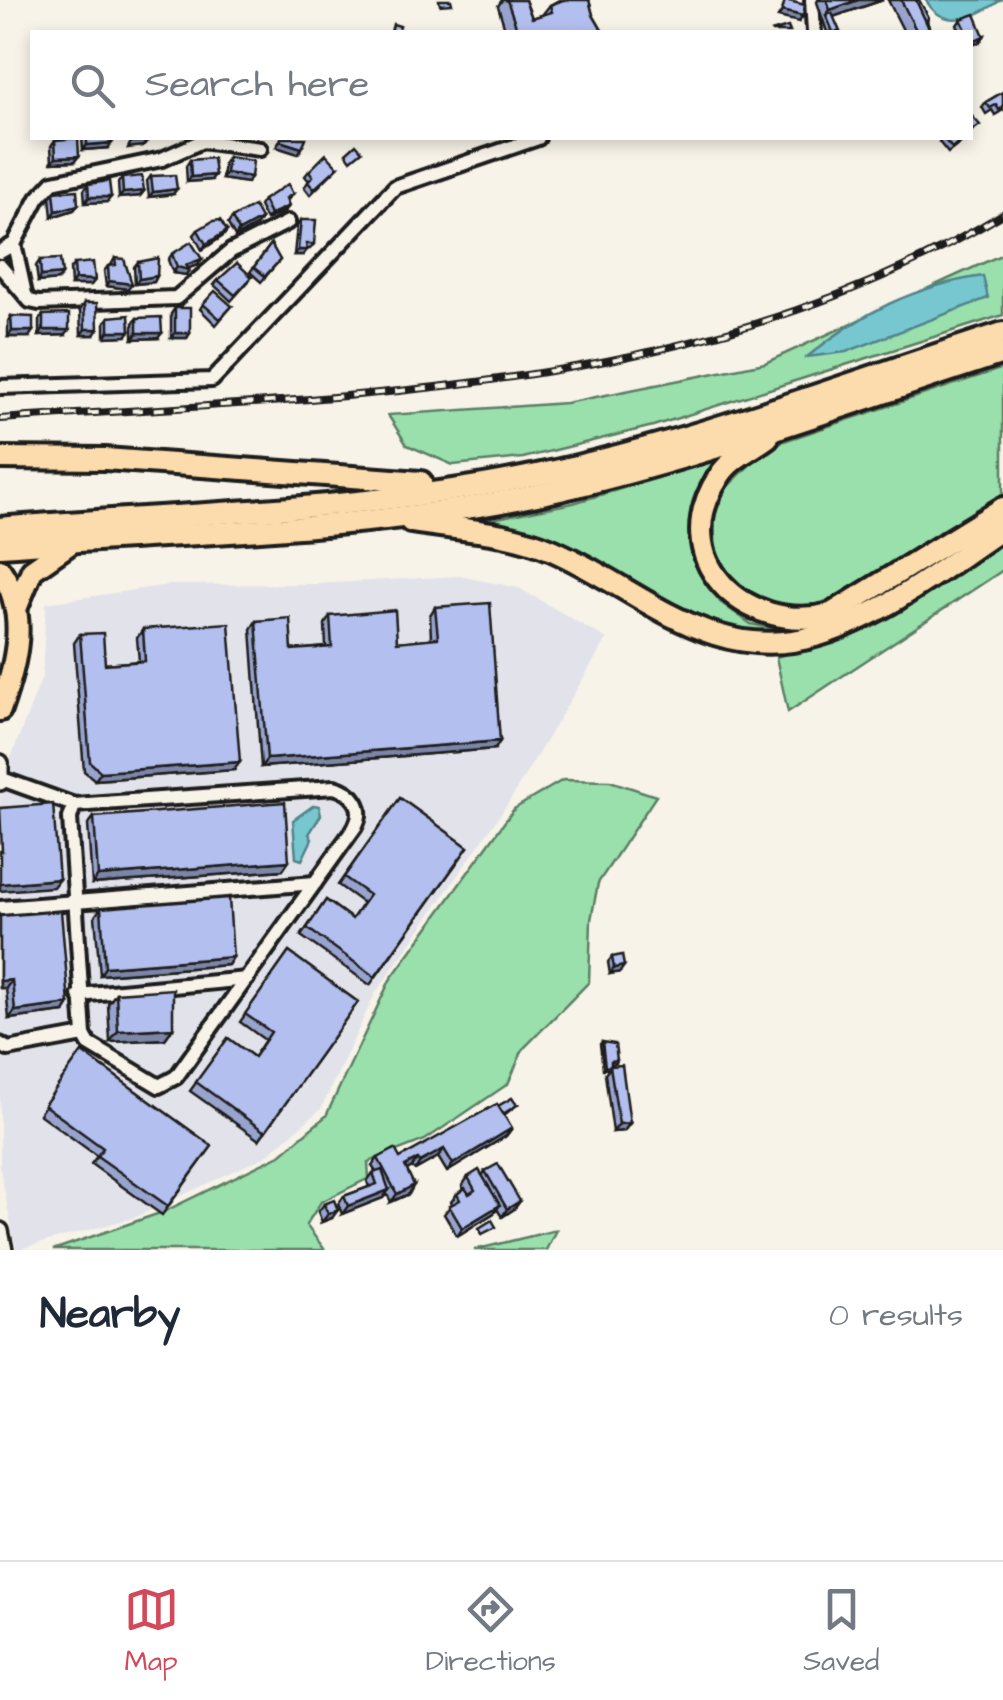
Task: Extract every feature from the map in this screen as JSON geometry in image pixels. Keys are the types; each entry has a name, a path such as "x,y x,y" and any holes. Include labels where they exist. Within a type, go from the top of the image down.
{"highway":[{"path":"0,528 329,504 467,488 539,475 659,443 1003,333"},
{"path":"0,546 389,518 537,495 782,425 1003,354"},
{"path":"782,425 722,472 704,515 703,539 716,578 743,606 761,614 806,621 832,614 1003,508"},
{"path":"0,458 105,459 467,488"},
{"path":"389,518 516,538 583,565 673,620 708,634 777,643 815,636 871,613 1003,528"},
{"path":"0,710 15,670 16,609 32,570 74,541"},
{"path":"0,570 16,609"}],"street":[{"path":"812,0 814,30"},
{"path":"0,387 212,380 395,186 532,140"},
{"path":"0,252 14,244 38,198 54,182 162,159 202,141 260,149"},
{"path":"0,266 25,294 39,303 176,298 231,251 288,222"},
{"path":"14,244 25,294"},
{"path":"0,774 74,806 334,787 347,790 355,798 359,820 176,1077 160,1086 89,1044 84,1036 72,902 70,818 74,806"},
{"path":"0,908 315,883"},
{"path":"79,995 247,980"},
{"path":"0,1044 8,1049 84,1036"},
{"path":"0,1230 4,1250"}],"shaded area":[{"path":"459,576 519,588 607,639 509,802 375,994 321,1109 266,1156 136,1217 16,1250 0,1168 0,786 42,677 46,603 168,585 314,584"}],"green space":[{"path":"1003,254 1003,315 653,426 523,458 453,465 407,445 388,415 566,403 765,363"},
{"path":"1003,368 1003,497 879,577 819,609 778,609 742,594 716,559 714,513 725,489 769,446"},
{"path":"715,461 691,508 696,560 720,602 751,624 793,633 743,632 696,621 534,535 482,521 573,503"},
{"path":"1003,540 1003,570 788,712 776,657 866,623"},
{"path":"563,780 610,781 656,796 598,883 591,920 589,982 523,1049 508,1084 425,1140 368,1162 369,1178 321,1202 306,1225 325,1250 53,1250 163,1212 280,1155 326,1116 390,980 514,809"},
{"path":"556,1230 546,1250 474,1250"}],"water":[{"path":"926,0 1001,0 982,12 951,19 933,10"},
{"path":"983,276 988,298 846,352 807,357 847,327 889,304 934,287"},
{"path":"314,805 319,806 321,815 309,834 312,839 302,860 296,858 293,820"}],"building":[{"path":"507,0 525,0 532,18 552,12 550,5 563,0 589,0 602,30 517,30"},
{"path":"785,0 805,5 803,16 782,11"},
{"path":"827,0 858,0 830,10"},
{"path":"901,0 916,0 930,30 916,30"},
{"path":"916,0 928,16 927,24"},
{"path":"832,13 839,30 832,30 826,15"},
{"path":"975,14 984,36 973,41 973,30 966,30 961,19"},
{"path":"1003,92 1003,107 990,108 986,102"},
{"path":"55,140 78,140 79,156 56,157"},
{"path":"87,140 112,140 112,143 87,145"},
{"path":"280,140 305,140 302,148"},
{"path":"945,140 962,140 952,148"},
{"path":"356,144 362,151 351,160 346,153"},
{"path":"326,154 338,167 314,189 308,182 313,176 309,171"},
{"path":"228,157 253,161 251,177 226,173"},
{"path":"213,158 215,175 191,177 190,160"},
{"path":"175,175 177,189 153,192 151,176"},
{"path":"142,176 144,191 123,193 122,178"},
{"path":"109,181 111,197 89,197 88,184"},
{"path":"288,184 293,194 286,198 289,206 270,215 263,200"},
{"path":"77,190 78,205 56,211 54,192"},
{"path":"254,206 261,219 239,231 232,218"},
{"path":"220,220 227,231 206,244 198,230"},
{"path":"301,220 316,220 314,244 306,244 307,250 298,250"},
{"path":"191,242 202,259 186,265 189,270 177,267 172,254"},
{"path":"271,244 280,260 265,276 254,267"},
{"path":"115,258 124,259 132,284 109,281 108,266 116,265"},
{"path":"158,258 157,276 139,279 138,262"},
{"path":"60,259 62,274 41,276 40,260"},
{"path":"93,262 95,280 75,279 74,264"},
{"path":"237,263 252,277 235,295 218,280"},
{"path":"215,291 232,306 220,319 203,304"},
{"path":"84,303 97,303 98,329 85,329"},
{"path":"175,308 190,308 190,333 175,333"},
{"path":"69,314 69,330 43,330 43,315"},
{"path":"129,315 130,331 109,331 109,317"},
{"path":"11,316 33,317 33,331 12,331"},
{"path":"161,317 162,333 137,333 137,318"},
{"path":"490,603 500,741 267,759 256,621 290,618 292,650 332,647 330,616 395,610 397,642 438,638 435,607"},
{"path":"229,623 240,762 101,772 90,762 80,634 103,633 105,664 145,661 143,629"},
{"path":"400,798 468,847 375,977 307,928 326,900 352,919 369,895 344,877"},
{"path":"285,802 289,861 98,876 94,817"},
{"path":"53,804 59,879 0,884 0,808"},
{"path":"229,898 233,957 105,967 101,908"},
{"path":"61,911 69,1004 15,1011 12,980 0,981 0,916"},
{"path":"289,952 358,1002 265,1132 196,1082 228,1038 254,1057 271,1032 245,1014"},
{"path":"622,955 624,966 614,968 612,957"},
{"path":"173,989 173,1028 118,1031 116,993"},
{"path":"602,1042 615,1044 617,1060 611,1061 611,1066 605,1067"},
{"path":"82,1052 212,1146 168,1206 97,1156 103,1148 44,1105"},
{"path":"622,1065 630,1123 619,1124 610,1066"},
{"path":"512,1098 517,1105 503,1114 498,1106"},
{"path":"497,1104 512,1128 453,1164 444,1149 405,1166 414,1185 397,1194 378,1158 395,1149 400,1158"},
{"path":"498,1164 520,1201 507,1209 485,1171"},
{"path":"382,1170 389,1190 348,1206 344,1196 377,1184 373,1173"},
{"path":"479,1170 500,1205 462,1228 449,1206 460,1200 457,1194 465,1188 469,1194 475,1190 468,1177"},
{"path":"334,1200 338,1210 328,1214 324,1204"},
{"path":"492,1220 496,1227 482,1234 479,1228"}],"railway":[{"path":"0,419 388,392 516,376 642,353 766,320 886,275 1003,214"}]}
